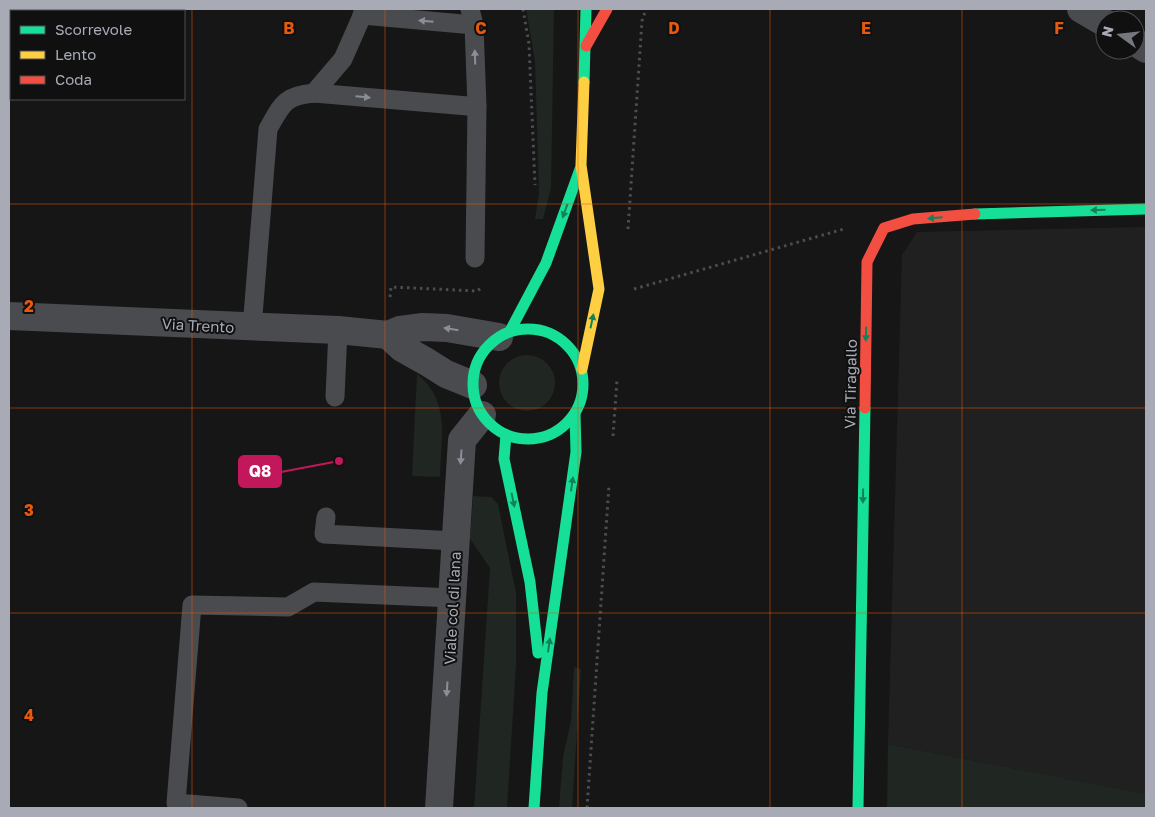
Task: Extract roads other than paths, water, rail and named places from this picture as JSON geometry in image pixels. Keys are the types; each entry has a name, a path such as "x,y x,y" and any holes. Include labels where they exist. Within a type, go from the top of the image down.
{"main road":[{"path":"582,369 599,289 581,165 586,9"},
{"path":"586,46 607,9"},
{"path":"505,334 546,262 581,165"},
{"name":"Via Tiragallo","path":"858,808 867,262 884,228 912,219 984,214 1146,209"},
{"path":"525,328 554,334 576,355 582,369 584,384 581,400 575,414 564,426 551,435 536,439 520,439 506,435 492,426 482,415 475,400 472,385 479,357 488,346 505,334 525,328"},
{"path":"534,808 542,693 576,452 575,414"},
{"path":"506,435 504,459 530,582 542,693"}],"street":[{"path":"1082,9 1095,17"},
{"name":"Via Trento","path":"9,316 252,328 338,330 388,335 400,330 423,327 505,334"},
{"path":"388,335 402,348 446,374 472,385"},
{"name":"Viale col di lana","path":"439,808 462,440 482,415"}],"lane":[{"path":"314,93 343,60 363,12 472,17 477,106 475,258"},
{"path":"252,328 268,129 284,102 304,94 314,93 458,106 477,106"},
{"path":"335,397 338,330"},
{"path":"326,517 324,534 455,541"},
{"path":"238,808 176,803 192,605 288,607 314,592 453,598"}],"place":[{"name":"Q8","path":"339,461"}]}
